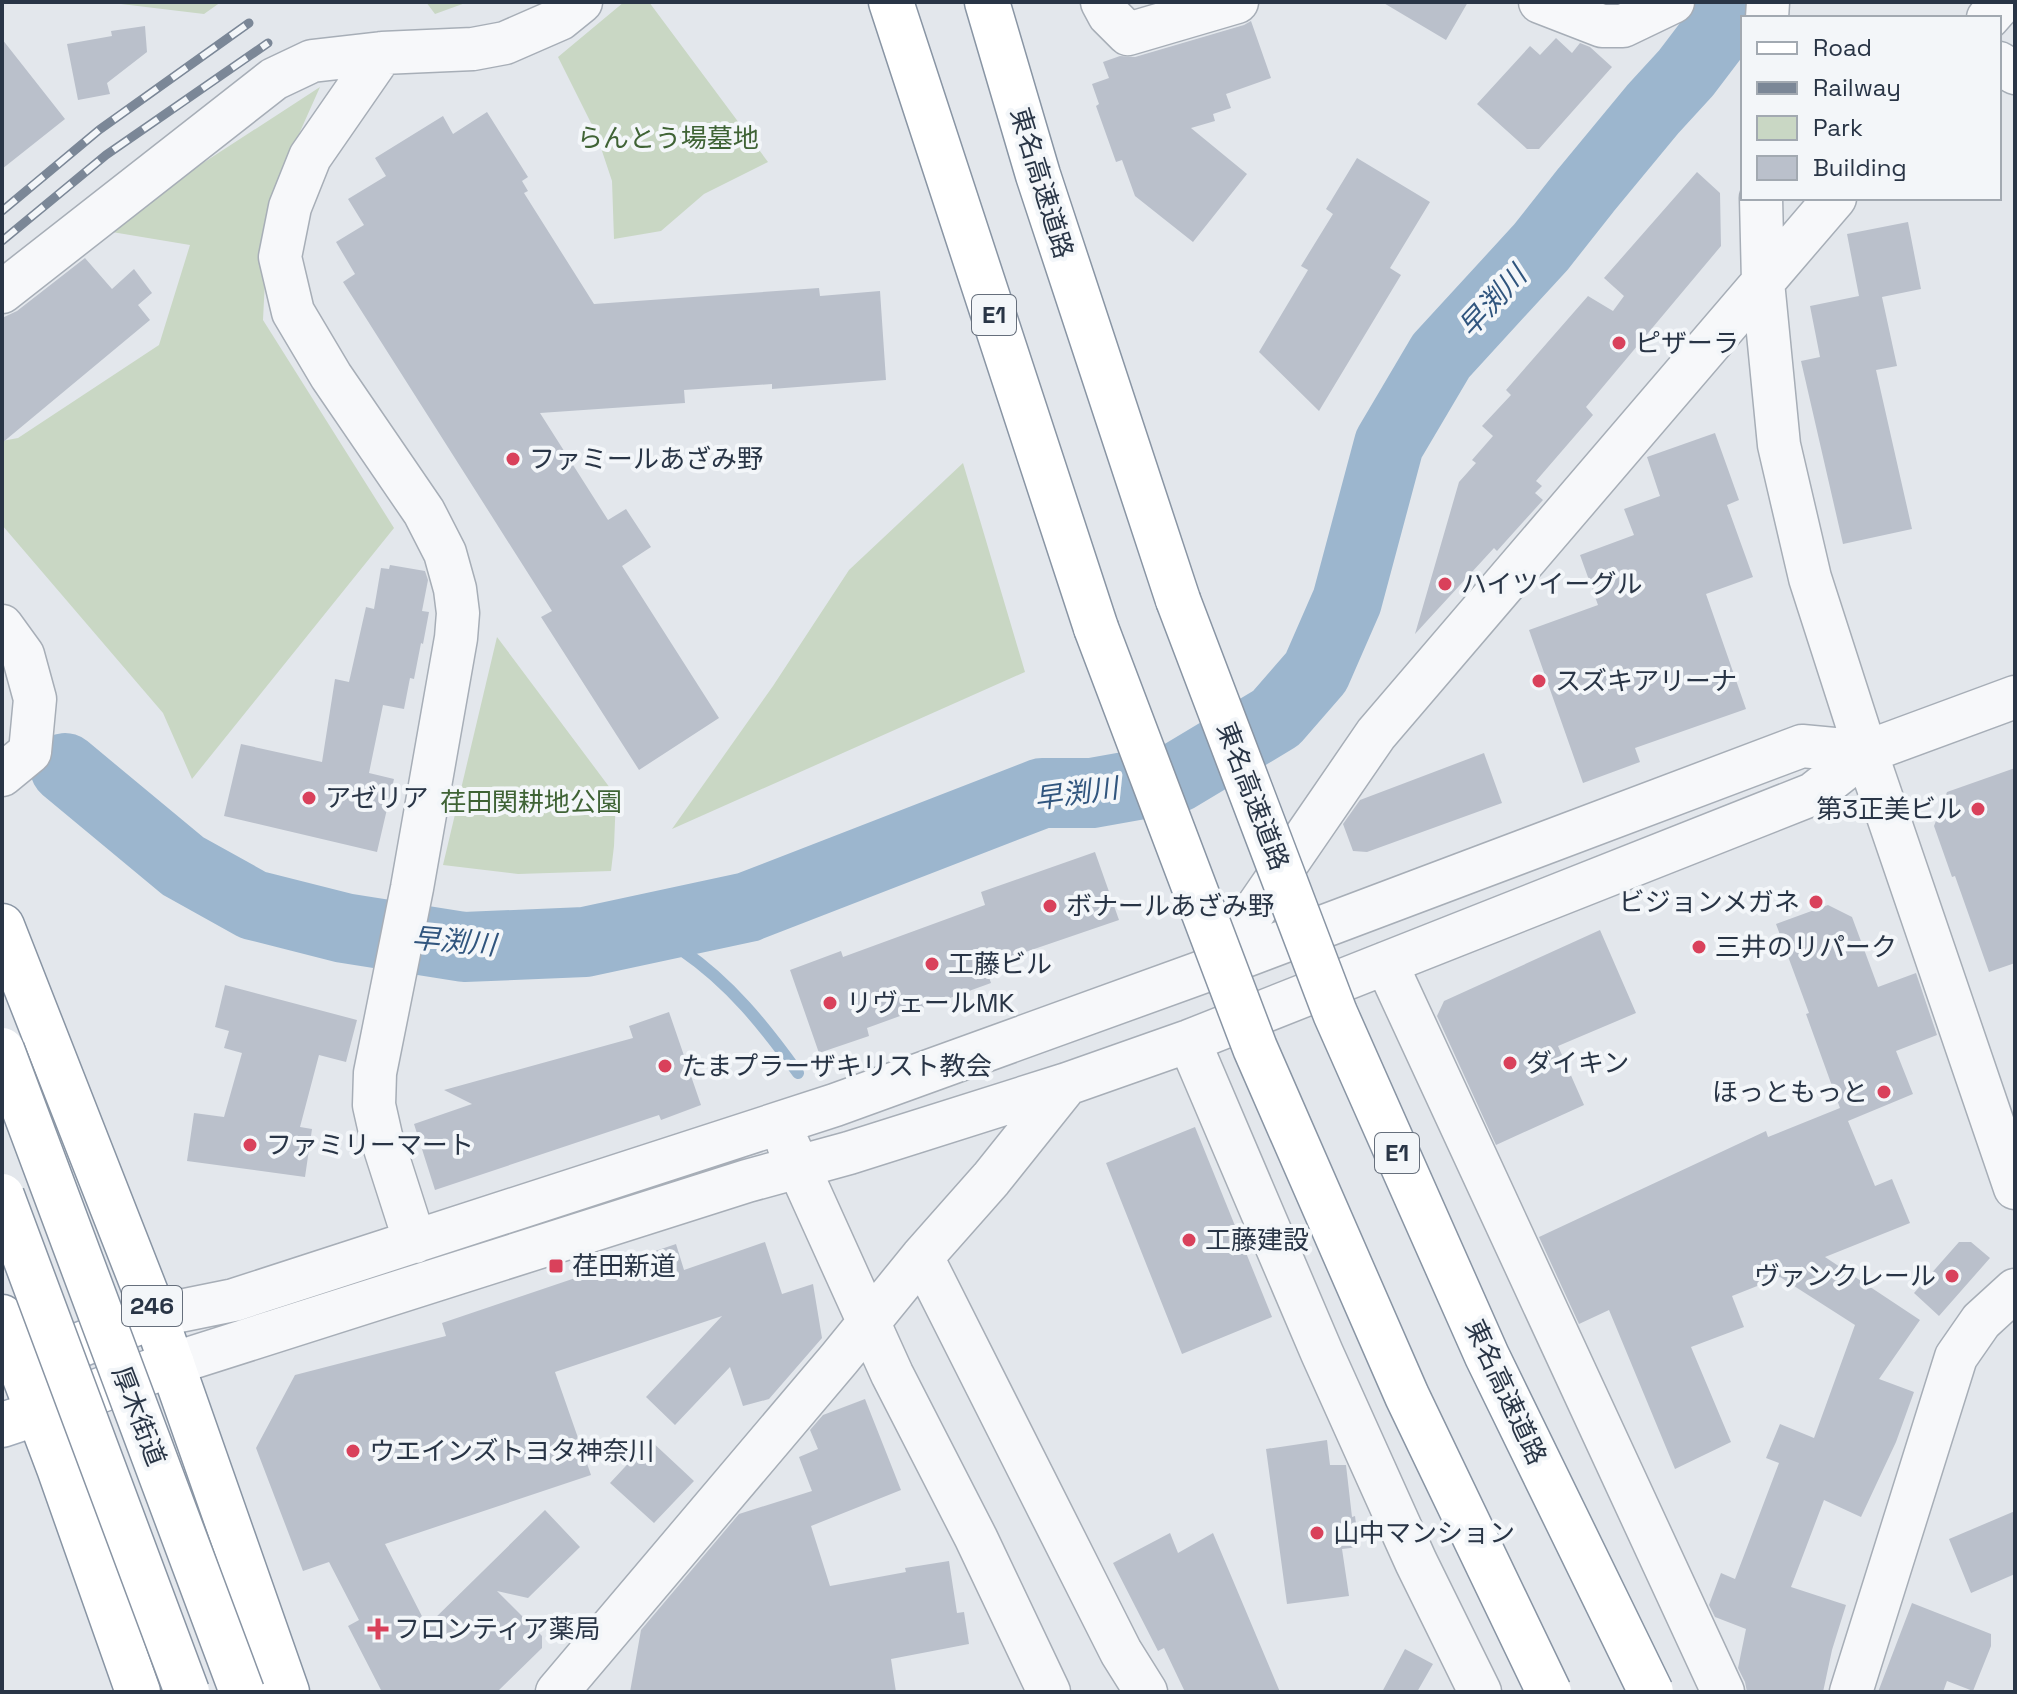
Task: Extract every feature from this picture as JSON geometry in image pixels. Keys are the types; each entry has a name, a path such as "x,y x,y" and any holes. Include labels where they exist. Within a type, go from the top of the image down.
{"main road":[{"name":"E1","path":"891,2 1096,628 1255,1048 1407,1396 1549,1692"},
{"name":"東名高速道路","path":"987,2 1038,175 1178,600 1335,1013 1487,1356 1651,1692"},
{"name":"246","path":"2,926 155,1316 287,1692"},
{"name":"厚木街道","path":"2,1050 242,1692"},
{"name":"厚木街道","path":"2,1196 187,1692"},
{"path":"12,1370 155,1316"},
{"path":"2,1317 20,1419 138,1692"},
{"path":"20,1419 172,1364"}],"street":[{"path":"2,292 274,79 312,61 382,53 473,49 505,43 560,19 581,2"},
{"path":"1102,2 1109,15 1128,34 1237,2"},
{"path":"1540,2 1602,26 1623,26 1673,2"},
{"path":"382,53 310,157 290,207 280,257 293,312 331,376 424,512 445,553 455,589 458,613 456,638 375,1073 374,1105 381,1136 415,1242"},
{"path":"1761,200 1763,282 1779,445 1810,578 2015,1188"},
{"path":"1216,967 1376,734 1833,200"},
{"path":"2,626 23,655 35,699 30,752 2,775"},
{"path":"172,1364 747,1181 1067,1084 1189,1041 1813,794 1866,752 2015,697"},
{"path":"155,1316 234,1300 835,1105 1216,967 1802,746 1866,752"},
{"path":"1386,963 1723,1692"},
{"path":"1189,1041 1328,1367 1416,1562 1480,1692"},
{"path":"557,1692 991,1179 1067,1084"},
{"path":"777,1122 892,1374 976,1538 1049,1692"},
{"path":"922,1257 1121,1652 1146,1692"},
{"path":"1851,1692 1956,1357 1981,1321 2015,1290"}],"green space":[{"path":"120,2 221,2 204,14"},
{"path":"426,2 468,2 435,14"},
{"name":"らんとう場墓地","path":"624,2 649,2 768,162 704,194 661,231 614,239 612,181 596,133 558,57"},
{"path":"320,87 269,201 263,320 394,528 192,779 163,713 2,525 2,441 18,438 159,345 190,245 100,230"},
{"path":"963,463 1025,672 672,829 773,686 849,570"},
{"name":"荏田関耕地公園","path":"497,637 616,796 611,871 518,874 443,865"}],"building":[{"path":"1382,2 1468,2 1446,40"},
{"path":"1251,21 1271,78 1226,94 1231,108 1213,114 1215,121 1191,128 1247,174 1193,242 1135,196 1122,160 1116,162 1096,106 1099,104 1092,84 1109,78 1103,62 1120,56 1135,57"},
{"path":"145,26 147,52 107,83 110,94 78,100 67,44 112,36 111,31"},
{"path":"1556,38 1572,53 1580,43 1590,47 1612,67 1539,149 1527,149 1477,104 1530,46 1540,55"},
{"path":"2,39 65,119 2,169"},
{"name":"ファミールあざみ野","path":"487,112 528,177 522,181 528,191 524,193 594,304 819,288 820,296 880,291 886,380 772,389 772,384 684,390 685,403 540,413 608,520 626,509 651,547 622,566 719,718 639,770 541,617 552,611 343,282 355,274 336,242 364,225 348,199 386,176 375,158 443,116 453,134"},
{"path":"1357,158 1430,202 1390,268 1401,275 1319,411 1259,352 1308,270 1301,266 1333,214 1326,209"},
{"path":"1697,172 1720,193 1721,246 1586,407 1593,415 1536,481 1542,486 1535,493 1543,500 1415,634 1459,482 1476,463 1472,460 1493,436 1482,426 1511,395 1506,390 1588,296 1613,311 1624,296 1604,278"},
{"path":"1908,222 1921,289 1882,297 1897,366 1876,370 1912,529 1843,544 1801,361 1820,357 1810,306 1859,296 1847,234"},
{"path":"85,258 112,289 134,269 152,293 138,305 150,320 2,443 2,318 17,311"},
{"path":"1715,433 1739,500 1727,505 1753,577 1706,594 1746,709 1635,748 1640,762 1583,783 1529,630 1598,605 1580,555 1634,535 1624,509 1660,496 1647,457"},
{"path":"390,565 425,571 428,580 422,611 429,612 404,709 383,705 369,773 394,779 377,852 224,816 241,744 322,762 335,679 349,682 366,607 374,609 381,568 389,569"},
{"path":"1484,753 1502,803 1367,852 1353,851 1343,824 1360,800"},
{"path":"2015,768 2015,963 1989,972 1934,826 1947,792"},
{"path":"1095,852 1119,920 985,966 991,983 867,1028 869,1036 819,1053 790,970 841,951 843,957 985,905 981,892"},
{"path":"1828,905 1852,917 1878,987 1916,973 1937,1035 1896,1051 1913,1094 1848,1121 1875,1186 1892,1179 1910,1223 1825,1257 1920,1320 1879,1379 1914,1392 1896,1442 1861,1517 1824,1500 1791,1587 1846,1605 1823,1692 1747,1692 1738,1668 1746,1629 1715,1617 1709,1605 1721,1573 1735,1579 1779,1463 1766,1458 1780,1424 1814,1438 1855,1325 1780,1277 1732,1296 1744,1327 1691,1347 1731,1442 1675,1469 1609,1310 1579,1324 1539,1237 1766,1131 1768,1137 1840,1108 1776,924"},
{"name":"ダイキン","path":"1600,930 1636,1013 1558,1046 1584,1105 1496,1145 1437,1016 1444,1001"},
{"path":"225,985 357,1020 346,1062 319,1055 300,1127 312,1129 305,1177 187,1161 194,1113 224,1117 242,1053 224,1048 229,1031 215,1027"},
{"path":"669,1012 701,1105 661,1120 659,1115 435,1190 414,1124 472,1104 444,1090 633,1038 629,1026"},
{"name":"工藤建設","path":"1195,1127 1272,1317 1182,1354 1106,1163"},
{"path":"765,1242 782,1294 813,1284 822,1338 769,1399 743,1406 730,1367 675,1425 646,1397 722,1316 555,1372 591,1475 385,1544 427,1626 545,1510 580,1547 528,1598 497,1591 542,1636 542,1648 497,1692 382,1692 348,1626 359,1620 329,1562 303,1571 256,1448 295,1375 446,1336 442,1323 676,1244 684,1270"},
{"name":"ヴァンクレール","path":"1959,1242 1971,1242 1990,1258 1939,1316 1914,1293"},
{"path":"865,1399 901,1490 811,1526 830,1586 949,1561 957,1613 964,1612 969,1644 891,1659 896,1692 630,1692 641,1630 739,1514 812,1491 799,1457 818,1449 810,1430 823,1415"},
{"path":"650,1440 694,1481 654,1523 610,1483"},
{"name":"山中マンション","path":"1327,1440 1330,1465 1346,1465 1352,1517 1355,1516 1359,1547 1342,1549 1349,1596 1287,1604 1266,1449"},
{"path":"2015,1511 2015,1574 1971,1593 1949,1539"},
{"path":"1170,1533 1178,1553 1213,1533 1280,1692 1185,1692 1164,1648 1158,1651 1113,1563"},
{"path":"1912,1603 1991,1634 1991,1646 1973,1691 1947,1681 1943,1692 1878,1692"},
{"path":"1405,1649 1433,1664 1417,1692 1382,1692"}],"waterway":[{"name":"早渕川","path":"65,768 183,866 253,905 344,928 464,947 585,942 748,907 1042,793 1092,793 1176,778 1276,718 1316,672 1347,601 1389,444 1441,356 1541,247 1743,2"},
{"path":"645,929 683,951 716,977 760,1023 798,1073"}],"railway":[{"path":"2,211 99,130 249,23"},
{"path":"2,241 106,155 268,43"}],"place":[{"name":"ピザーラ","path":"1619,343"},
{"name":"ファミールあざみ野","path":"513,459"},
{"name":"ハイツイーグル","path":"1445,584"},
{"name":"スズキアリーナ","path":"1539,681"},
{"name":"アゼリア","path":"309,798"},
{"name":"第3正美ビル","path":"1978,809"},
{"name":"ビジョンメガネ","path":"1816,902"},
{"name":"ボナールあざみ野","path":"1050,906"},
{"name":"三井のリパーク","path":"1699,947"},
{"name":"工藤ビル","path":"932,964"},
{"name":"リヴェールMK","path":"830,1003"},
{"name":"ダイキン","path":"1510,1063"},
{"name":"たまプラーザキリスト教会","path":"665,1066"},
{"name":"ほっともっと","path":"1884,1092"},
{"name":"ファミリーマート","path":"250,1145"},
{"name":"工藤建設","path":"1189,1240"},
{"name":"荏田新道","path":"556,1266"},
{"name":"ヴァンクレール","path":"1952,1276"},
{"name":"ウエインズトヨタ神奈川","path":"353,1451"},
{"name":"山中マンション","path":"1317,1533"},
{"name":"フロンティア薬局","path":"378,1629"}]}
